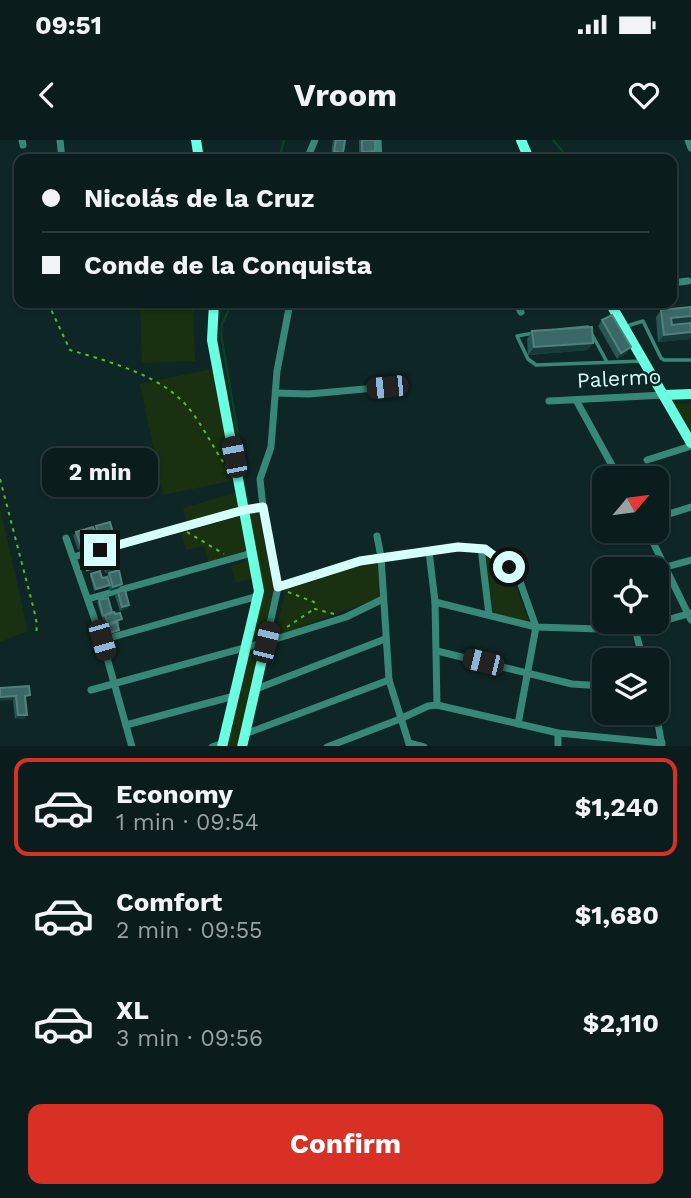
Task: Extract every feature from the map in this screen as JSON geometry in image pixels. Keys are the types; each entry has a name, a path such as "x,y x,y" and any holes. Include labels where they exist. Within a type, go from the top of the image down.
{"street":[{"path":"688,140 691,148"},
{"path":"677,282 688,281"},
{"path":"214,308 212,340 258,596 223,745"},
{"path":"242,746 278,587 260,479 271,447 281,351 289,308"},
{"path":"519,308 521,312"},
{"path":"613,308 691,445 647,460"},
{"path":"276,393 309,394 387,387"},
{"name":"Palermo","path":"549,401 691,394"},
{"path":"576,400 612,466"},
{"path":"73,557 263,507"},
{"path":"669,514 691,507"},
{"path":"377,536 381,557 389,680 410,745"},
{"path":"66,538 102,640 132,746"},
{"path":"278,587 381,557 458,547 481,548 500,559 518,576 536,627 518,724"},
{"path":"481,548 489,615"},
{"path":"429,551 435,602 437,705"},
{"path":"88,599 252,553"},
{"path":"669,566 691,560"},
{"path":"669,573 690,616 669,621"},
{"path":"102,640 258,596"},
{"path":"92,690 346,617 383,599"},
{"path":"435,602 536,627 592,628"},
{"path":"256,689 385,639"},
{"path":"437,651 572,684 592,685"},
{"path":"245,734 389,680"},
{"path":"126,726 234,696"},
{"path":"330,746 437,705 558,733 611,742 662,745 658,725"},
{"path":"558,733 558,746"}],"lane":[{"path":"625,327 643,321 661,358 691,360"},
{"path":"558,330 588,327 607,362"},
{"path":"546,331 517,336 533,364 645,361"}],"path":[{"path":"50,308 70,350 113,363 178,397 199,423 218,455 239,480"},
{"path":"0,479 34,610 36,634"},
{"path":"180,528 233,559"},
{"path":"278,587 314,602 315,609"},
{"path":"266,642 315,609 346,617"}],"green space":[{"path":"140,308 193,308 195,361 142,363"},
{"path":"212,369 235,480 163,495 140,384"},
{"path":"691,403 691,432 675,404"},
{"path":"237,492 241,509 187,524 183,508"},
{"path":"0,508 28,631 0,642"},
{"path":"258,512 274,588 264,637 253,640 263,590 248,515"},
{"path":"241,516 248,552 209,563 204,546 186,550 181,533"},
{"path":"485,555 512,577 530,624 494,614"},
{"path":"249,560 253,578 236,583 231,566"},
{"path":"378,563 379,598 275,636 286,589 360,565"},
{"path":"262,646 238,746 228,746 252,650"}],"building":[{"path":"336,140 345,140 343,153 334,151"},
{"path":"362,140 375,140 375,151 362,152"},
{"path":"691,307 691,316 671,318 672,325 691,323 691,332 664,335 661,310"},
{"path":"612,315 631,347 621,353 602,320"},
{"path":"592,327 593,343 534,347 532,331"},
{"path":"110,522 114,536 101,540 96,526"},
{"path":"93,527 98,541 81,546 76,532"},
{"path":"96,552 98,560 103,558 105,565 87,570 83,555"},
{"path":"110,552 114,567 108,569 104,553"},
{"path":"119,570 122,584 113,587 109,573"},
{"path":"100,571 102,578 107,577 110,585 96,589 91,574"},
{"path":"125,590 129,605 122,607 118,592"},
{"path":"108,598 112,612 103,616 99,600"},
{"path":"120,613 122,619 108,624 105,615"},
{"path":"117,622 119,630 109,633 107,626"},
{"path":"29,686 30,695 25,696 27,715 18,715 16,696 0,697 0,688"}],"waterway":[{"path":"280,154 284,140"},
{"path":"553,140 565,154"},
{"path":"230,308 222,324 221,334 245,475"}],"route":[{"path":"100,550 263,507 278,587 360,561 458,547 485,549 509,567"}]}
